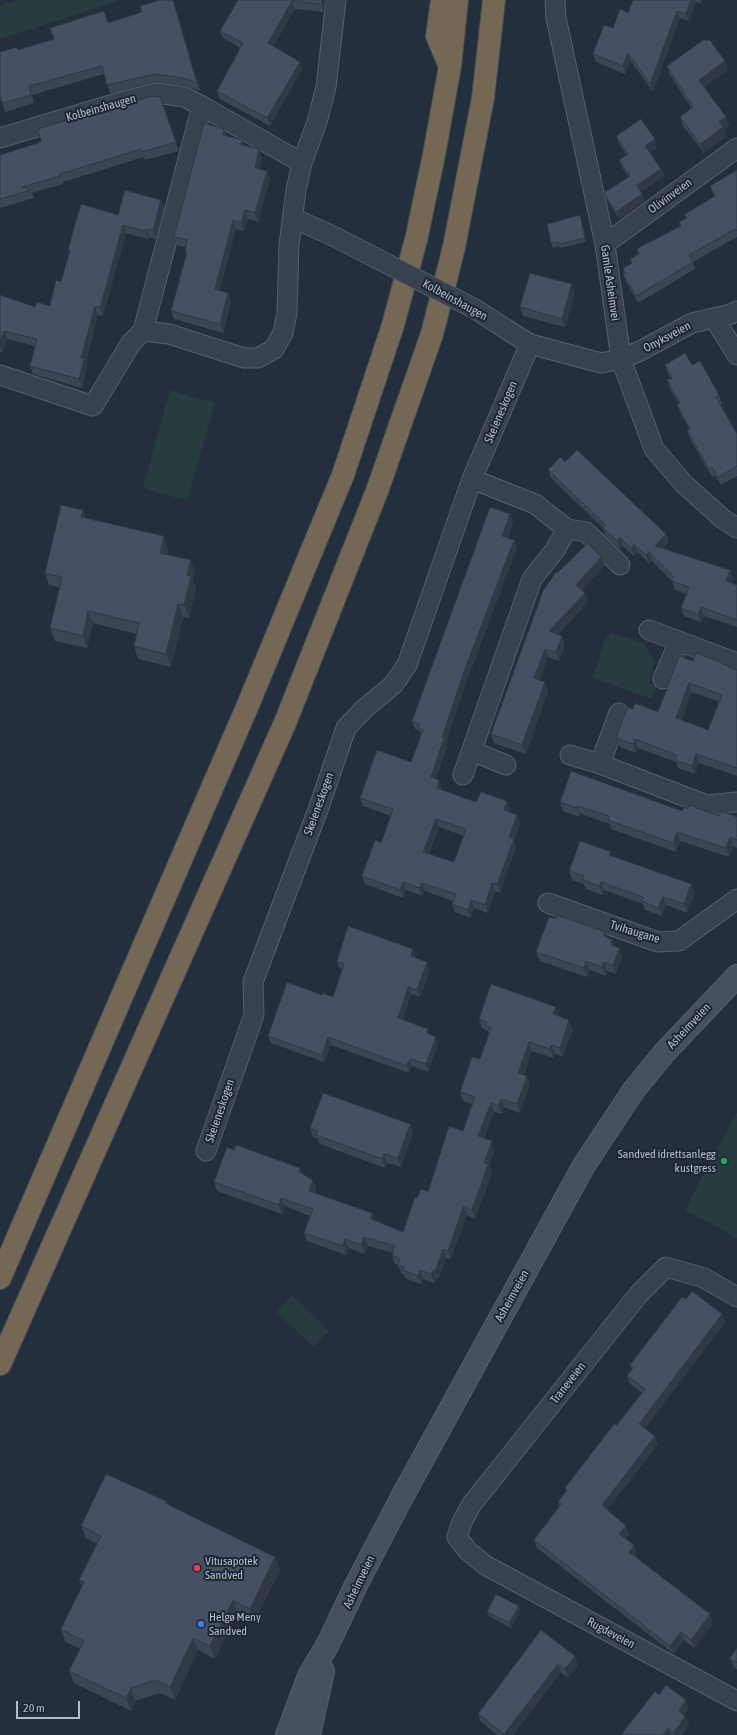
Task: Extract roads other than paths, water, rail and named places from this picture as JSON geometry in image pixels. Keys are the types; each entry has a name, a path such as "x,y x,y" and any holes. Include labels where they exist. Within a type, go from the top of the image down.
{"highway":[{"path":"442,0 437,36 450,66"},
{"path":"0,1278 248,705 343,475 393,325 416,240 450,66 457,0"},
{"path":"0,1364 285,723 378,491 432,334 454,247 483,98 494,0"}],"main road":[{"name":"Asheimveien","path":"286,1735 309,1676 328,1644 356,1585 402,1497 583,1167 633,1091 693,1020 737,976"},
{"name":"Asheimveien","path":"309,1735 328,1644"}],"street":[{"path":"144,331 169,334 244,358 258,358 274,349 283,333 287,313 289,245 293,218 302,163 317,122 326,87 336,0"},
{"name":"Gamle Asheimvei","path":"555,0 556,18 605,244 621,359 654,449 684,484 723,519 737,528"},
{"name":"Kolbeinshaugen","path":"0,138 120,102 157,93 184,97 302,163"},
{"path":"0,374 93,406 131,343 144,331 202,106"},
{"name":"Olivinveien","path":"605,244 737,148"},
{"name":"Kolbeinshaugen","path":"293,218 333,236 475,309 530,344 601,363 621,359"},
{"name":"Onyksveien","path":"621,359 640,352 692,323 737,311"},
{"path":"714,318 737,355"},
{"name":"Skeieneskogen","path":"206,1151 254,1014 253,982 319,807 346,728 364,708 393,685 407,665 472,479 530,344"},
{"path":"472,479 535,504 567,529 586,532 620,565"},
{"path":"464,775 532,579 555,550 567,529"},
{"path":"649,630 737,663"},
{"path":"663,679 679,641"},
{"path":"600,764 619,713"},
{"path":"472,751 506,765"},
{"path":"570,755 600,764 707,805 737,802"},
{"name":"Tvihaugane","path":"548,902 658,942 679,941 737,899"},
{"name":"Traneveien","path":"485,1564 468,1551 458,1537 462,1522 472,1504 638,1295 666,1267 704,1278 737,1297"},
{"name":"Rugdeveien","path":"485,1564 737,1701"}],"place":[{"name":"Sandved idrettsanlegg kustgress","path":"724,1161"},
{"name":"Vitusapotek Sandved","path":"197,1568"},
{"name":"Helgø Meny Sandved","path":"201,1624"}]}
